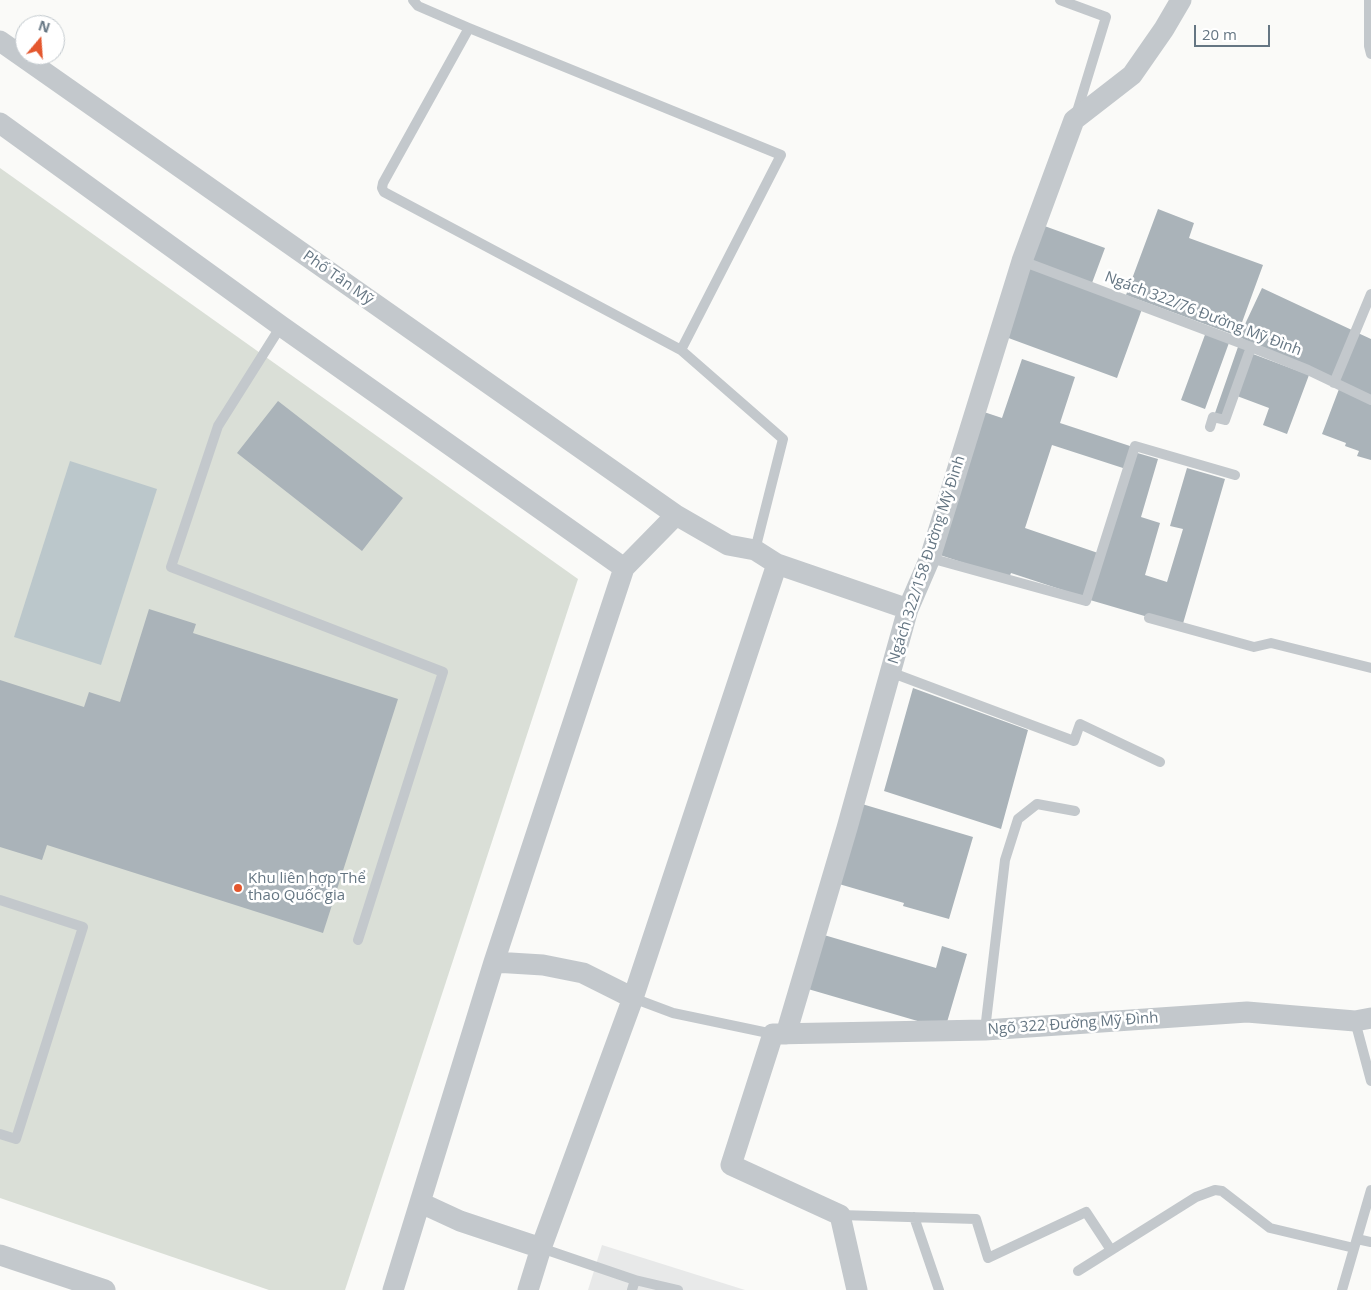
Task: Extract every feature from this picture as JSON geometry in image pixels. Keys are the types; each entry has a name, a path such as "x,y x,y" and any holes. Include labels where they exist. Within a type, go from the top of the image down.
{"street":[{"path":"1074,120 1132,75 1164,29 1181,0"},
{"name":"Phố Tân Mỹ","path":"0,41 676,515 728,545 755,550"},
{"name":"Ngách 322/158 Đường Mỹ Đình","path":"840,1215 731,1165 780,1034 908,609 930,558 1022,261 1074,120"},
{"path":"0,123 282,326 624,568"},
{"path":"393,1290 494,962 624,568 676,515"},
{"path":"755,550 777,564 908,609"},
{"path":"528,1290 541,1248 633,998 777,564"},
{"path":"494,962 543,964 583,973 633,998"},
{"name":"Ngõ 322 Đường Mỹ Đình","path":"780,1034 985,1030 1247,1012 1363,1020"},
{"path":"421,1203 460,1221 541,1248"},
{"path":"840,1215 857,1290"},
{"path":"0,1255 106,1290"}],"lane":[{"path":"413,0 418,6 470,28 781,154 681,350"},
{"path":"1060,0 1106,17 1074,120"},
{"path":"1369,0 1369,46 1371,54"},
{"path":"470,28 383,183 382,188 384,192 681,350 783,438 755,550"},
{"name":"Ngách 322/76 Đường Mỹ Đình","path":"1022,261 1251,347 1371,400"},
{"path":"1334,383 1371,294"},
{"path":"282,326 218,426 171,567 443,672 358,940"},
{"path":"1210,427 1213,417 1225,420 1251,347"},
{"path":"930,558 1086,601 1135,446 1235,475"},
{"path":"1149,618 1254,647 1271,643 1371,668"},
{"path":"890,672 1074,741 1080,724 1160,762"},
{"path":"985,1030 1005,860 1018,819 1037,804 1075,811"},
{"path":"0,900 83,928 16,1140 0,1134"},
{"path":"633,998 674,1013 780,1034"},
{"path":"1363,1020 1371,1080"},
{"path":"1078,1271 1196,1197 1216,1190 1222,1191 1270,1228 1356,1243 1371,1242"},
{"path":"1342,1290 1371,1190"},
{"path":"840,1215 976,1219 988,1258 1086,1212 1111,1250"},
{"path":"914,1218 939,1290"},
{"path":"541,1248 634,1285 678,1290"}],"shaded area":[{"name":"Khu liên hợp Thể thao Quốc gia","path":"0,168 578,579 345,1290 269,1290 0,1198"},
{"path":"70,461 157,489 101,665 14,637"},
{"path":"602,1245 745,1290 588,1290"}],"building":[{"path":"1158,209 1194,223 1189,238 1263,265 1237,336 1126,295"},
{"path":"1039,224 1105,248 1092,283 1026,259"},
{"path":"1028,267 1142,309 1117,378 1003,336"},
{"path":"1262,288 1354,331 1332,380 1239,337"},
{"path":"1206,332 1230,340 1205,409 1181,400"},
{"path":"1358,333 1371,339 1371,397 1336,381"},
{"path":"1239,344 1249,347 1224,416 1215,413"},
{"path":"1253,354 1309,375 1287,434 1263,425 1269,408 1237,396"},
{"path":"1022,359 1075,377 1060,423 1133,447 1126,469 1052,445 1025,528 1098,553 1084,597 1011,573 1009,578 934,553 981,411 1002,418"},
{"path":"1339,389 1371,403 1371,460 1357,456 1359,451 1345,446 1346,443 1322,434"},
{"path":"278,401 403,498 362,551 237,453"},
{"path":"1134,452 1158,459 1141,517 1160,523 1145,575 1167,582 1183,529 1170,526 1187,468 1225,479 1182,627 1090,600"},
{"path":"149,609 196,624 193,633 398,699 323,933 47,845 42,860 0,847 0,680 84,707 89,692 120,702"},
{"path":"913,688 1028,730 1001,829 884,791"},
{"path":"862,804 973,837 949,919 903,906 904,903 839,884"},
{"path":"824,935 936,968 942,946 967,954 945,1029 808,989"}],"place":[{"name":"Khu liên hợp Thể thao Quốc gia","path":"238,888"}]}
